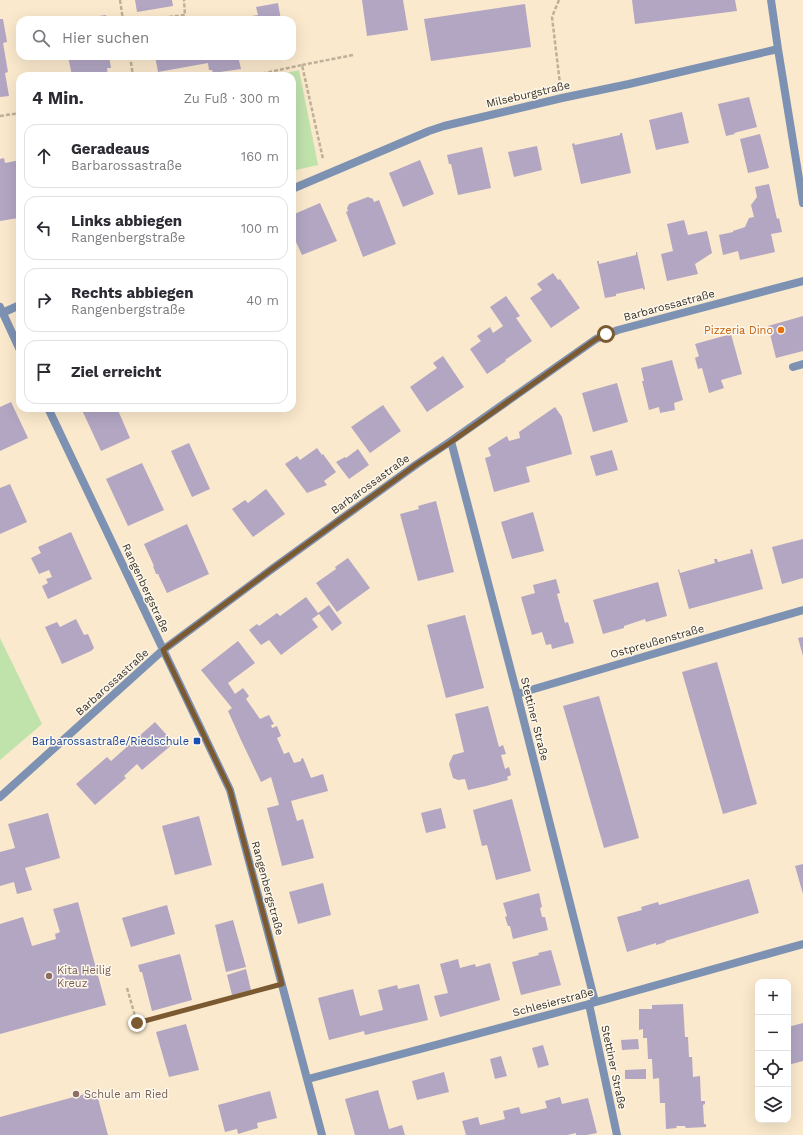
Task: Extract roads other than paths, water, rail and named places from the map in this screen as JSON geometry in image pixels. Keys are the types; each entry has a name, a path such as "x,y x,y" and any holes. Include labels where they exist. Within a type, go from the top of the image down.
{"street":[{"path":"771,0 803,204"},
{"name":"Milseburgstraße","path":"296,187 444,126 778,49"},
{"name":"Barbarossastraße","path":"0,797 163,650 417,464 451,442 596,339 606,334 640,323 803,281"},
{"path":"16,306 1,310 16,342"},
{"path":"793,368 803,364"},
{"name":"Rangenbergstraße","path":"50,412 230,790 322,1135"},
{"name":"Stettiner Straße","path":"451,442 517,694 592,1003 617,1135"},
{"name":"Ostpreußenstraße","path":"517,694 803,610"},
{"name":"Schlesierstraße","path":"308,1079 592,1003 803,944"}],"place":[{"name":"Pizzeria Dino","path":"781,330"},
{"name":"Barbarossastraße/Riedschule","path":"197,741"},
{"name":"Kita Heilig Kreuz","path":"49,976"},
{"name":"Schule am Ried","path":"76,1094"}]}
